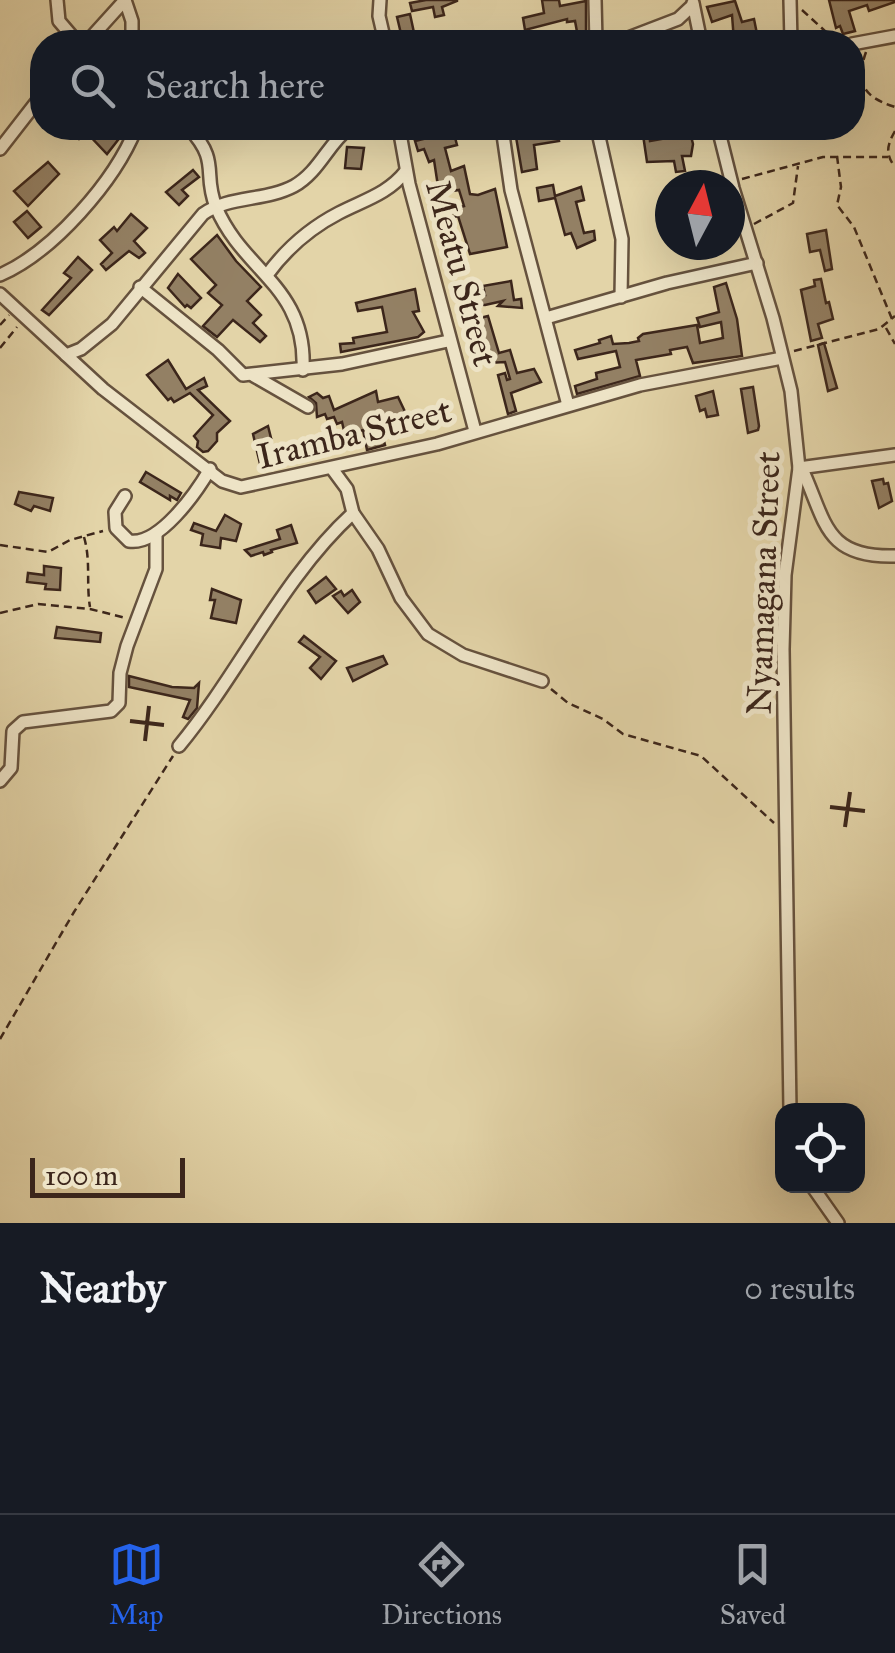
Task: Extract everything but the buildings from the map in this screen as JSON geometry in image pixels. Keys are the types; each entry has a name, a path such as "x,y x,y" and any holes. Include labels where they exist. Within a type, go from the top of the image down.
{"street":[{"path":"57,0 59,21 67,30"},
{"path":"98,30 125,0 132,30"},
{"path":"380,0 382,30"},
{"path":"595,0 596,30"},
{"path":"649,30 678,19 692,2"},
{"path":"692,2 698,30"},
{"path":"790,2 791,30"},
{"path":"865,42 895,36"},
{"path":"0,150 30,111"},
{"path":"0,275 38,252 86,205 106,181 129,140"},
{"path":"200,140 208,150 216,206 298,319 303,370"},
{"path":"66,355 98,336 203,214 216,206 291,188 316,169 335,140"},
{"name":"Meatu Street","path":"400,140 448,341 475,432"},
{"name":"Meatu Street","path":"504,140 511,190 568,405"},
{"path":"600,140 622,239 621,297"},
{"name":"Nyamagana Street","path":"721,140 728,170"},
{"path":"266,275 309,231 383,193 406,171"},
{"name":"Nyamagana Street","path":"745,224 790,392 801,469 784,576 790,1103"},
{"path":"546,318 667,282 757,263"},
{"path":"140,287 222,354 238,373 280,388 308,407"},
{"name":"Iramba Street","path":"0,294 134,414 228,485 241,487 333,470 640,385 782,358"},
{"path":"250,375 408,352 448,341"},
{"path":"895,455 801,469 825,528 836,542 864,552 895,556"},
{"path":"125,496 115,512 116,528 135,542 156,534 190,498 210,469"},
{"path":"333,470 347,489 354,513 378,550 401,598 428,634 463,655 542,681"},
{"path":"179,746 320,548 354,513"},
{"path":"0,781 12,768 13,731 17,726 116,707 120,673 135,620 154,578 156,534"},
{"path":"817,1193 838,1223"}],"path":[{"path":"790,2 825,30"},
{"path":"865,54 870,41"},
{"path":"865,87 871,96 895,107"},
{"path":"888,158 895,131"},
{"path":"745,177 837,156 888,158 894,165"},
{"path":"782,358 810,346 884,326 894,318 854,227 838,208 841,187 837,156"},
{"path":"748,233 756,221 794,204 798,164"},
{"path":"0,348 24,317"},
{"path":"884,326 895,344"},
{"path":"0,545 48,552 84,536 116,528"},
{"path":"84,536 91,560 87,587 90,609"},
{"path":"0,613 38,604 90,609 135,620"},
{"path":"542,681 568,703 603,719 623,734 701,756 787,836"},
{"path":"0,1040 74,912 179,746"}]}
